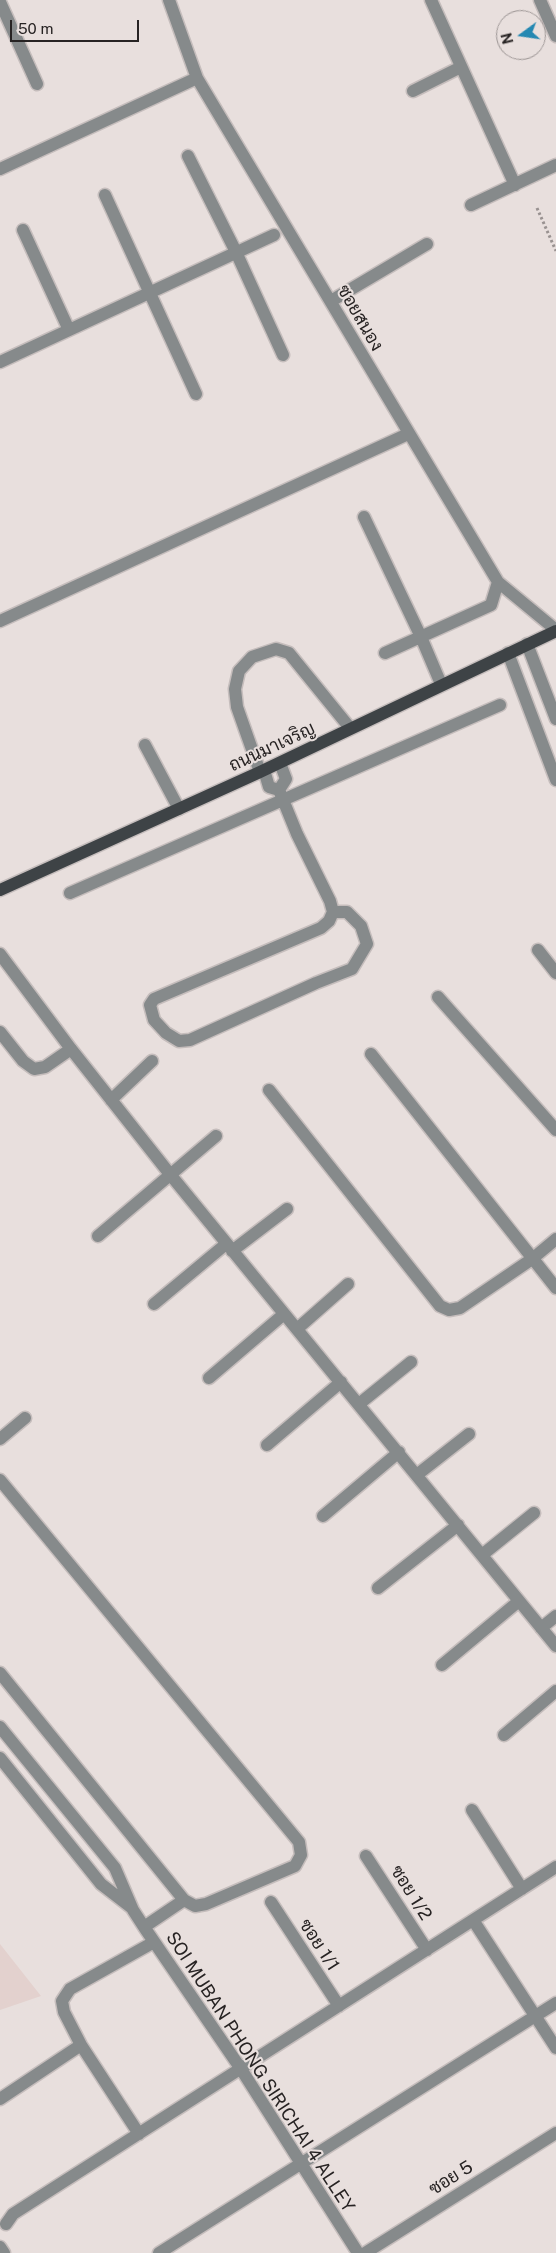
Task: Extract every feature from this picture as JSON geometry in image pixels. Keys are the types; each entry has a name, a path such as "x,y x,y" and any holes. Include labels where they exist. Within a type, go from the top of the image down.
{"main road":[{"name":"ถนนมาเจริญ","path":"0,890 280,763 556,630"}],"street":[{"name":"ซอยสนอง","path":"171,0 197,78 498,582 556,630"},
{"path":"431,0 515,184"},
{"path":"540,0 556,36"},
{"path":"0,2 37,84"},
{"path":"412,91 462,67"},
{"path":"0,169 197,78"},
{"path":"188,156 236,252 283,355"},
{"path":"471,205 556,165"},
{"path":"105,195 196,394"},
{"path":"23,230 69,330"},
{"path":"0,362 274,235"},
{"path":"331,302 427,244"},
{"path":"0,621 408,434"},
{"path":"364,517 421,637 441,684"},
{"path":"385,653 491,605 498,582"},
{"path":"527,644 556,719"},
{"path":"333,912 347,912 361,926 367,944 352,969 316,983 190,1040 179,1041 166,1033 154,1020 150,1005 154,999 321,928 330,920 333,912 281,795 269,787 237,707 235,689 239,671 252,657 276,649 289,653 350,728"},
{"path":"508,653 556,780"},
{"path":"70,894 281,795 500,705"},
{"path":"144,744 178,809"},
{"path":"280,763 286,779 281,795"},
{"path":"538,950 556,973"},
{"path":"0,954 71,1049 169,1173 418,1474 556,1646"},
{"path":"438,998 556,1130"},
{"path":"0,1032 23,1061 34,1069 45,1067 71,1049"},
{"path":"371,1054 556,1288"},
{"path":"111,1100 152,1061"},
{"path":"269,1090 440,1306 449,1310 460,1308 532,1259 556,1239"},
{"path":"98,1236 169,1173 216,1136"},
{"path":"154,1304 229,1247 287,1209"},
{"path":"297,1329 348,1284"},
{"path":"209,1378 284,1314"},
{"path":"359,1404 411,1362"},
{"path":"267,1445 341,1382"},
{"path":"0,1439 25,1418"},
{"path":"418,1474 469,1434"},
{"path":"323,1516 399,1452"},
{"path":"0,1480 299,1842 301,1855 295,1866 206,1904 194,1906 184,1900 0,1673"},
{"path":"482,1555 534,1512"},
{"path":"378,1588 458,1525"},
{"path":"442,1665 519,1601"},
{"path":"541,1628 556,1616"},
{"path":"504,1735 556,1691"},
{"name":"SOI MUBAN PHONG SIRICHAI 4 ALLEY","path":"0,1727 115,1868 144,1927 241,2069 358,2253"},
{"name":"SOI MUBAN PHONG SIRICHAI 4 ALLEY","path":"0,1758 101,1884 134,1910"},
{"path":"472,1810 522,1889"},
{"name":"ซอย 1/2","path":"366,1856 427,1950"},
{"path":"6,2224 14,2214 556,1867"},
{"path":"144,1927 184,1900"},
{"name":"ซอย 1/1","path":"271,1902 339,2006"},
{"path":"473,1920 556,2048"},
{"path":"138,2134 81,2044 64,2012 62,2001 70,1989 154,1942"},
{"path":"159,2253 302,2165 556,2003"},
{"path":"0,2099 81,2044"},
{"name":"ซอย 5","path":"365,2253 556,2133"},
{"path":"0,2247 4,2253"}],"path":[{"path":"537,208 556,251"}],"shaded area":[{"path":"0,1944 41,1996 0,2010"}]}
